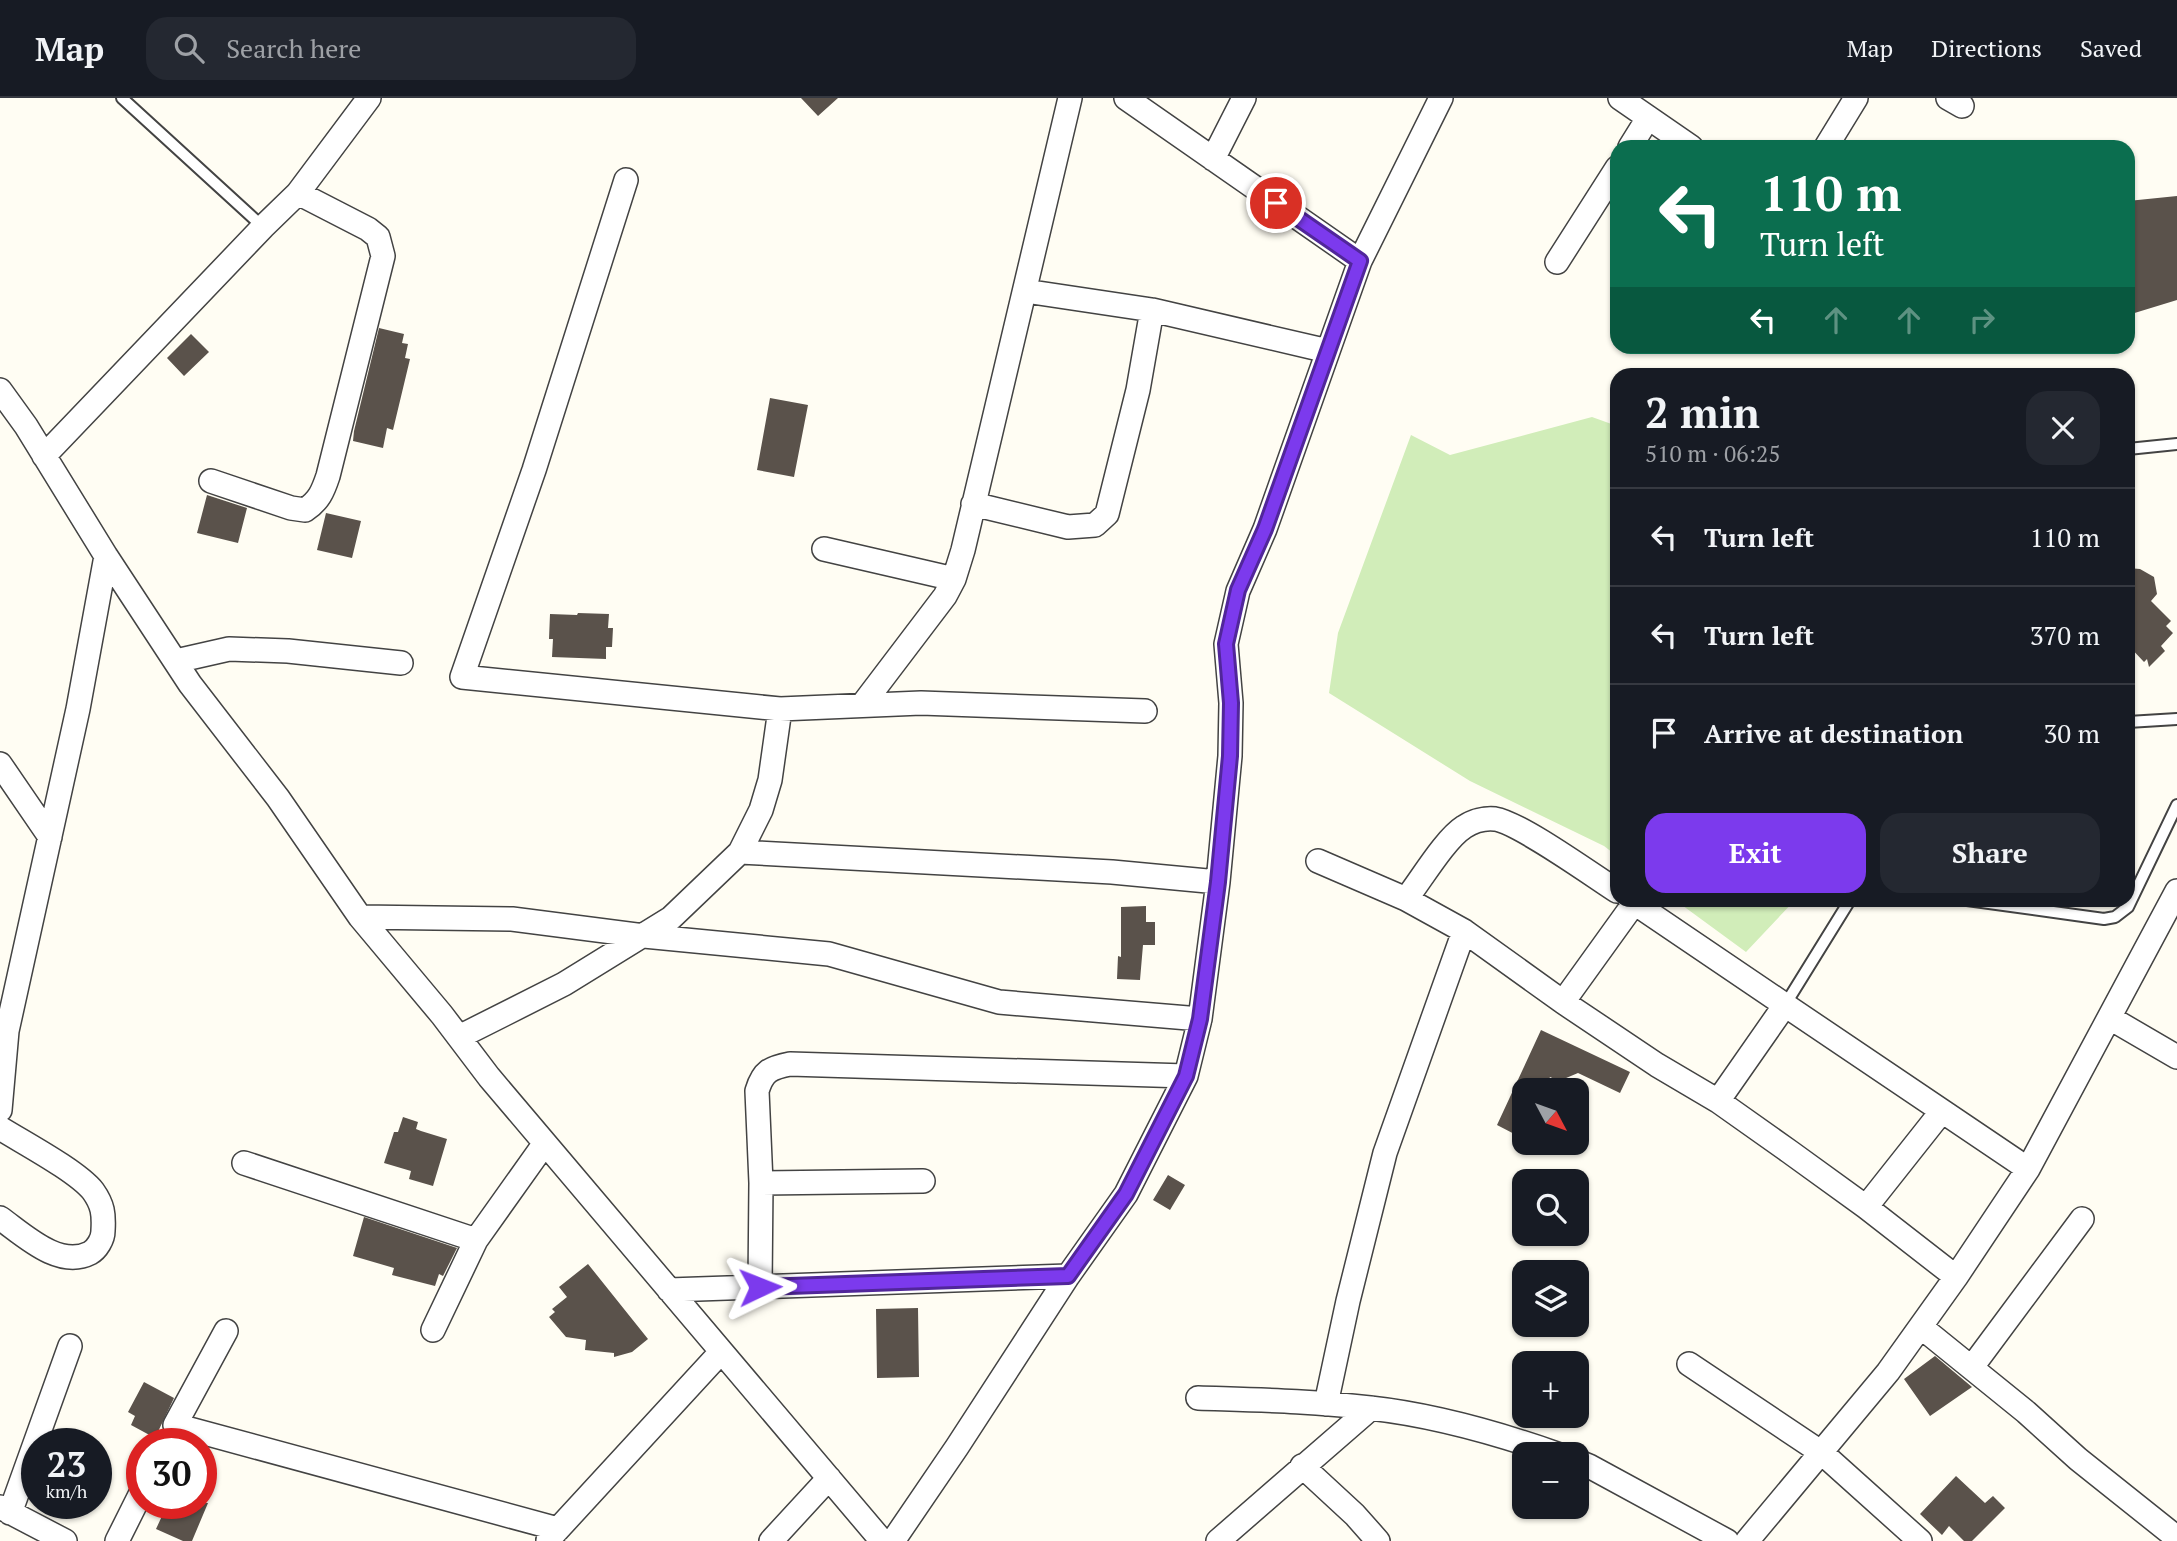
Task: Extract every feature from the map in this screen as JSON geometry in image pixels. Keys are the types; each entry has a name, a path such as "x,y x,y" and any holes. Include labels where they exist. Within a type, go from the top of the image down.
{"street":[{"path":"44,456 298,193 369,98"},
{"path":"863,704 954,579 1070,98"},
{"path":"1126,98 1360,261"},
{"path":"1213,159 1244,98"},
{"path":"893,1541 1068,1276 1126,1194 1186,1076 1200,1019 1218,882 1230,756 1231,703 1226,644 1238,590 1265,529 1360,261 1441,98"},
{"path":"1620,98 1681,140"},
{"path":"1830,140 1857,98"},
{"path":"1634,140 1648,118"},
{"path":"1557,262 1610,178"},
{"path":"626,180 534,470 462,677 780,709 921,702 1145,711"},
{"path":"211,481 290,508 305,510 315,504 326,484 383,256 378,237 368,229 298,193"},
{"path":"1025,291 1152,310 1328,351"},
{"path":"973,504 1068,527 1095,525 1107,514 1138,390 1152,310"},
{"path":"0,390 190,684 278,798 360,917 545,1143 882,1541"},
{"path":"824,549 954,579"},
{"path":"0,1110 3,1036 78,709 106,556"},
{"path":"176,661 229,649 288,650 401,663"},
{"path":"459,1037 564,984 644,936 671,918 740,852 761,810 770,779 780,709"},
{"path":"0,764 50,837"},
{"path":"1406,899 1451,840 1464,827 1482,819 1498,820 1519,829 1610,887"},
{"path":"740,852 1112,873 1218,882"},
{"path":"1318,861 1406,899 1464,931 1657,1065 1718,1101 1866,1207 1956,1277"},
{"path":"1747,1541 1888,1372 2028,1169 2177,891"},
{"path":"1563,1002 1621,907"},
{"path":"1640,907 2028,1169"},
{"path":"360,917 512,919 644,936 829,954 999,1002 1200,1019"},
{"path":"1326,1404 1348,1301 1385,1153 1464,931"},
{"path":"1718,1101 1786,1005"},
{"path":"2110,1018 2177,1057"},
{"path":"760,1287 761,1183 757,1091 762,1076 773,1068 790,1064 1186,1076"},
{"path":"1866,1207 1942,1111"},
{"path":"0,1128 78,1177 91,1189 104,1207 103,1236 94,1251 78,1258 62,1256 43,1248 0,1218"},
{"path":"433,1330 476,1240 545,1143"},
{"path":"244,1163 476,1240"},
{"path":"761,1183 923,1181"},
{"path":"1972,1367 2082,1219"},
{"path":"669,1290 1068,1276"},
{"path":"1921,1326 2078,1459 2177,1538"},
{"path":"175,1428 226,1331"},
{"path":"65,1541 5,1510 70,1346"},
{"path":"217,1447 553,1535 722,1352"},
{"path":"1689,1364 1822,1453 1920,1541"},
{"path":"1198,1398 1371,1408 1425,1417 1500,1434 1523,1442"},
{"path":"1218,1541 1371,1408"},
{"path":"1589,1465 1727,1541"},
{"path":"1302,1466 1378,1541"},
{"path":"771,1541 829,1478"},
{"path":"117,1541 128,1519"}],"lane":[{"path":"122,98 263,227"},
{"path":"2135,448 2177,444"},
{"path":"2135,722 2177,719"},
{"path":"2135,892 2177,805"},
{"path":"1786,1005 1846,907"},
{"path":"2010,907 2104,919 2115,917 2128,907"}],"green space":[{"path":"1592,417 1610,423 1610,851 1470,781 1329,693 1338,633 1411,435 1450,455"},
{"path":"1685,907 1788,907 1746,952"}],"building":[{"path":"801,98 838,98 818,116"},
{"path":"2177,196 2177,300 2135,313 2135,200"},
{"path":"379,328 404,334 402,343 408,344 405,358 410,359 393,430 387,428 383,448 353,441"},
{"path":"191,334 209,352 184,376 167,358"},
{"path":"770,398 808,405 794,477 757,470"},
{"path":"207,495 247,508 238,543 197,533"},
{"path":"326,513 361,521 352,558 317,550"},
{"path":"2135,569 2154,577 2157,594 2151,601 2171,621 2166,626 2173,633 2161,646 2165,651 2149,667 2147,659 2144,662 2135,652"},
{"path":"550,614 609,614 608,628 613,628 612,647 606,647 606,659 552,657 553,639 549,639"},
{"path":"1146,906 1146,922 1155,922 1155,945 1143,945 1140,980 1117,979 1118,956 1121,957 1121,907"},
{"path":"1541,1030 1630,1072 1620,1093 1578,1073 1566,1078 1519,1078"},
{"path":"1512,1093 1512,1133 1497,1125"},
{"path":"403,1117 418,1122 416,1129 447,1139 433,1186 409,1179 411,1171 384,1163 394,1132 398,1132"},
{"path":"1168,1175 1185,1185 1170,1210 1153,1200"},
{"path":"364,1217 457,1248 443,1276 439,1274 435,1286 392,1275 394,1268 353,1256"},
{"path":"588,1264 648,1339 632,1352 614,1357 614,1353 585,1350 586,1340 566,1337 549,1317 555,1312 552,1309 567,1297 559,1287"},
{"path":"918,1308 919,1377 877,1378 876,1309"},
{"path":"1935,1356 1972,1387 1930,1416 1904,1379"},
{"path":"144,1382 174,1398 160,1428 137,1428 131,1425 135,1416 128,1412"},
{"path":"1956,1476 1985,1503 1993,1496 2005,1508 1972,1541 1964,1541 1949,1526 1942,1535 1920,1514"},
{"path":"161,1519 201,1519 192,1541 183,1541 156,1529"}],"route":[{"path":"760,1287 1068,1276 1126,1194 1186,1076 1200,1019 1210,954 1230,756 1231,703 1226,644 1238,590 1265,529 1360,261 1276,203"}]}
